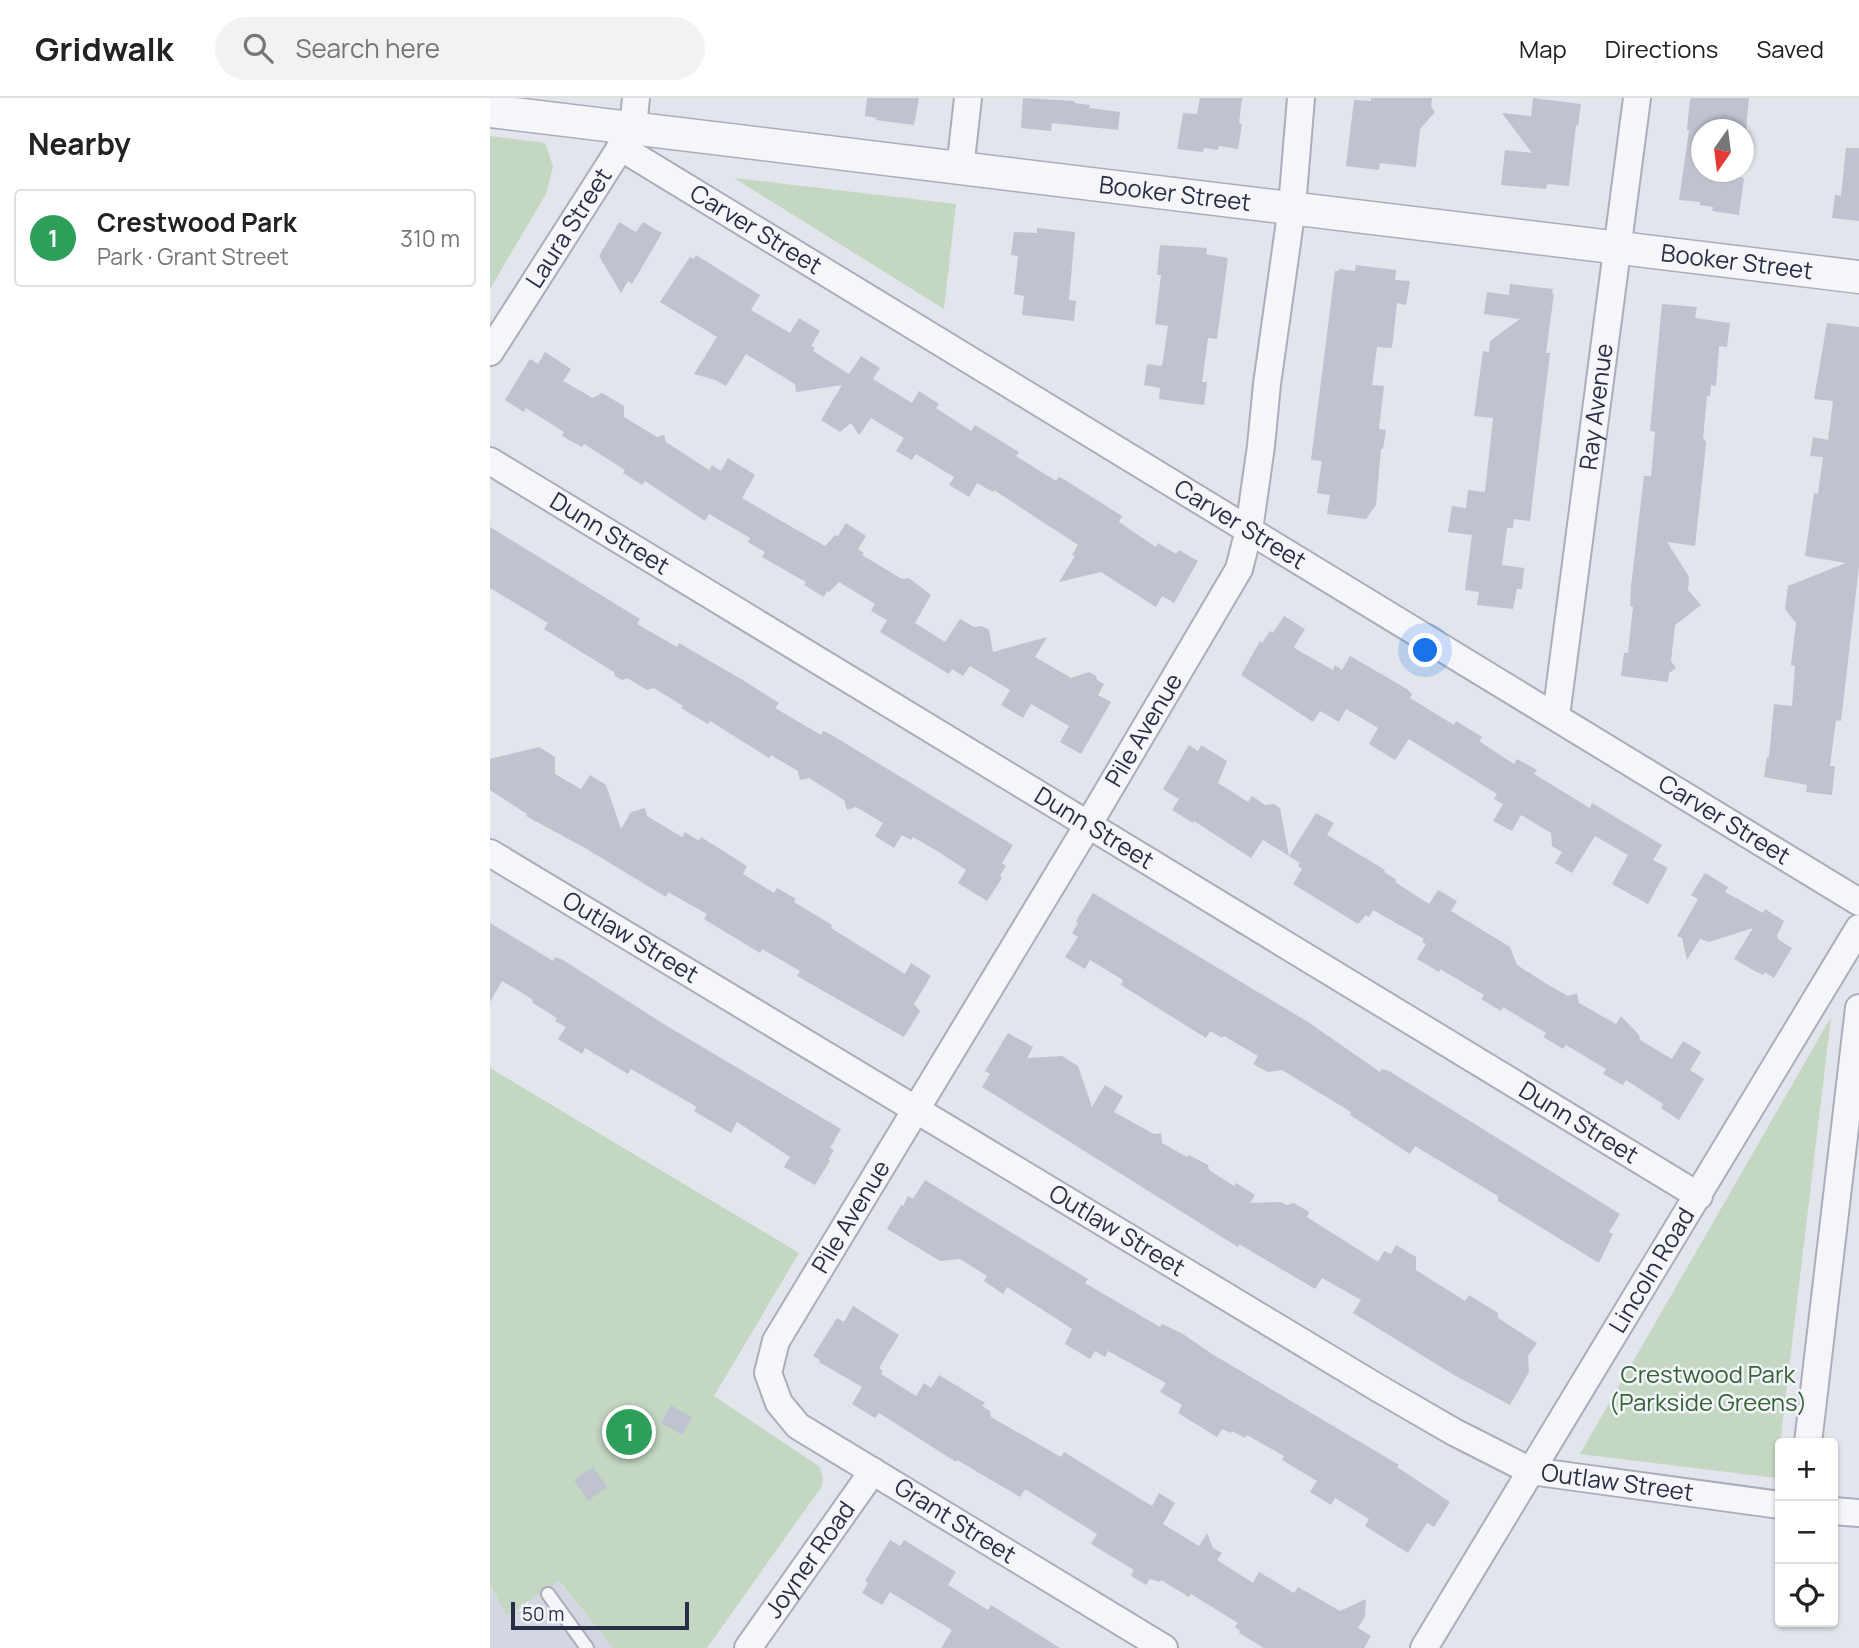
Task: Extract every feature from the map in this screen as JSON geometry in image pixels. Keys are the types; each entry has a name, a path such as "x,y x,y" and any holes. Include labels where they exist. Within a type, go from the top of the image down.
{"street":[{"path":"960,169 968,98"},
{"name":"Pile Avenue","path":"768,1373 776,1341 1088,825 1239,569 1249,530 1292,207 1301,98"},
{"name":"Ray Avenue","path":"1556,716 1637,98"},
{"name":"Booker Street","path":"490,111 630,124 960,169 1859,277"},
{"name":"Laura Street","path":"490,352 630,124"},
{"name":"Carver Street","path":"630,124 1249,530 1859,902"},
{"name":"Dunn Street","path":"490,461 1699,1196"},
{"name":"Outlaw Street","path":"490,853 1454,1432 1531,1471 1775,1504"},
{"name":"Lincoln Road","path":"1424,1648 1859,928"},
{"path":"1809,1438 1859,1007"},
{"name":"Grant Street","path":"768,1373 779,1403 797,1426 1164,1648"},
{"name":"Joyner Road","path":"748,1648 873,1471"},
{"path":"1838,1511 1859,1513"}],"lane":[{"path":"548,1594 587,1648"}],"shaded area":[{"path":"558,1581 613,1648 490,1648 490,1584 506,1616"}],"green space":[{"path":"490,136 545,143 553,166 546,194 490,289"},
{"path":"734,178 956,204 944,309"},
{"name":"Crestwood Park (Parkside Greens)","path":"1831,1017 1781,1438 1775,1438 1775,1478 1580,1454"},
{"path":"490,1068 799,1253 714,1396 820,1467 822,1486 707,1648 613,1648 559,1581 506,1616 490,1584"}],"building":[{"path":"867,98 919,98 914,125 865,116"},
{"path":"1023,98 1074,101 1090,105 1089,108 1120,112 1118,130 1052,123 1051,131 1021,128"},
{"path":"1200,98 1242,98 1238,149 1219,146 1218,150 1204,148 1203,152 1177,149 1183,113 1197,114"},
{"path":"1371,98 1432,98 1431,106 1435,112 1420,129 1416,167 1380,163 1379,170 1346,166 1354,100 1371,101"},
{"path":"1533,98 1581,104 1569,186 1547,184 1546,189 1501,185 1505,150 1532,153 1502,113 1531,116"},
{"path":"1690,98 1749,98 1747,119 1691,119 1691,182 1743,182 1739,215 1712,211 1713,207 1700,205 1700,202 1679,200"},
{"path":"1846,148 1859,148 1859,221 1832,218 1835,195 1841,196"},
{"path":"619,222 636,232 643,222 662,233 632,284 628,281 621,293 599,256"},
{"path":"1037,228 1075,232 1069,300 1076,301 1074,321 1022,315 1024,296 1014,294 1018,256 1011,255 1014,232 1037,233"},
{"path":"1160,245 1207,248 1206,254 1228,258 1217,339 1208,338 1202,382 1207,382 1204,405 1159,399 1160,388 1144,385 1147,364 1162,366 1168,326 1155,324 1161,275 1157,275"},
{"path":"696,255 760,295 751,310 790,333 799,318 820,331 811,346 815,348 813,351 849,374 861,356 880,368 873,379 912,403 919,391 939,404 936,408 971,431 975,425 1019,452 1016,456 1056,481 1059,477 1065,480 1122,516 1119,522 1156,547 1158,543 1176,554 1179,550 1198,561 1174,603 1162,596 1156,607 1101,572 1059,582 1075,556 1072,555 1078,545 994,490 993,492 977,483 969,497 949,485 954,477 916,454 912,460 896,451 904,438 871,418 859,435 851,423 840,432 821,420 842,385 796,392 795,384 746,354 726,386 694,374 717,337 660,302 690,257 694,259"},
{"path":"1356,265 1396,270 1395,280 1410,281 1406,305 1397,303 1392,348 1377,347 1372,385 1384,386 1379,429 1386,430 1381,449 1376,505 1366,519 1327,514 1330,495 1317,493 1322,461 1311,460 1335,271 1355,271"},
{"path":"1510,284 1553,289 1552,294 1554,293 1546,353 1550,353 1530,521 1514,519 1513,528 1507,528 1502,565 1524,568 1522,589 1517,589 1513,609 1477,605 1479,592 1465,590 1472,535 1448,532 1452,506 1466,508 1468,490 1485,492 1493,418 1474,416 1483,351 1489,352 1490,341 1520,319 1484,314 1487,292 1509,295"},
{"path":"1662,304 1697,307 1695,318 1730,323 1727,347 1719,346 1716,386 1711,385 1710,396 1707,396 1703,438 1706,442 1695,546 1667,542 1689,577 1688,590 1701,605 1675,625 1671,661 1676,668 1669,673 1668,682 1621,676 1624,653 1628,653 1633,607 1630,606 1631,586 1644,476 1651,476 1655,432 1650,431"},
{"path":"1827,323 1859,327 1859,566 1841,721 1836,720 1830,766 1835,766 1832,795 1806,792 1807,785 1764,777 1769,757 1774,704 1792,706 1795,666 1791,665 1796,623 1785,609 1788,586 1846,563 1805,556 1814,493 1818,494 1823,457 1810,456 1813,437 1828,440 1833,401 1814,399"},
{"path":"545,352 571,369 563,381 593,398 602,393 624,406 624,417 657,437 664,435 666,442 709,470 712,465 721,471 728,458 755,475 742,498 783,522 825,546 835,535 838,536 846,523 866,536 858,549 864,553 862,555 902,579 909,578 931,595 915,623 945,642 960,619 974,627 981,626 989,630 993,652 1047,637 1035,657 1071,678 1089,672 1096,676 1097,680 1104,684 1098,695 1111,702 1081,754 1060,742 1069,726 1031,704 1023,718 1001,705 1010,690 970,666 963,676 952,669 949,674 880,632 887,620 871,611 875,604 839,582 827,591 824,597 804,585 806,582 762,557 765,552 748,542 750,538 709,514 705,521 645,481 642,485 623,473 625,470 584,444 582,447 562,436 564,432 526,408 524,412 505,400 530,359 538,364"},
{"path":"490,527 640,619 637,624 677,647 679,643 779,703 775,708 821,735 823,731 830,734 1013,845 1002,863 1006,866 1000,876 1002,878 987,901 958,883 966,870 942,854 913,837 911,840 902,835 894,848 875,836 883,823 856,807 847,810 844,800 809,778 800,780 798,771 771,755 769,758 710,721 708,724 654,688 647,690 627,678 622,680 615,676 614,672 544,629 548,623 490,588"},
{"path":"1284,616 1305,629 1294,647 1296,649 1333,670 1335,665 1342,670 1350,656 1407,689 1412,694 1410,698 1454,725 1456,721 1482,737 1479,741 1514,764 1517,759 1537,770 1534,774 1590,808 1592,803 1662,845 1653,860 1668,868 1648,904 1612,884 1628,855 1595,836 1572,873 1555,863 1562,852 1552,846 1551,833 1521,815 1512,831 1493,821 1503,804 1494,799 1497,794 1409,739 1395,760 1369,744 1378,728 1346,709 1339,722 1320,711 1313,722 1241,675 1260,641 1262,643 1270,631 1273,633"},
{"path":"1189,745 1198,751 1201,745 1227,761 1218,783 1248,802 1252,796 1265,805 1274,804 1280,808 1289,856 1263,840 1251,858 1172,810 1179,799 1163,789"},
{"path":"539,747 555,757 555,774 581,789 590,775 606,785 621,829 631,812 645,808 647,816 682,837 685,832 699,841 701,837 747,866 743,874 774,893 777,888 796,899 794,902 832,925 831,928 905,974 911,963 931,976 914,1004 920,1011 904,1037 797,976 800,971 762,949 760,953 704,919 707,914 668,892 666,897 526,816 527,814 490,790 490,759"},
{"path":"1316,813 1334,823 1327,835 1385,870 1384,872 1397,880 1395,882 1429,904 1438,890 1457,901 1451,911 1510,947 1517,965 1550,986 1568,996 1577,993 1579,1003 1616,1024 1621,1016 1639,1035 1640,1040 1672,1059 1683,1041 1701,1052 1690,1070 1704,1079 1679,1120 1661,1108 1663,1104 1626,1080 1623,1085 1603,1074 1606,1069 1566,1045 1563,1049 1543,1037 1546,1033 1503,1007 1501,1011 1481,999 1484,995 1417,959 1426,944 1422,942 1424,939 1373,910 1369,917 1366,915 1358,924 1293,884 1302,869 1298,866 1300,863 1289,856"},
{"path":"1705,873 1728,887 1725,892 1763,913 1765,909 1784,921 1777,936 1792,948 1774,978 1734,959 1753,928 1709,942 1700,939 1687,960 1682,938 1677,936 1698,899 1691,895"},
{"path":"1093,893 1308,1022 1380,1072 1382,1069 1389,1071 1620,1214 1609,1232 1613,1234 1599,1263 1498,1201 1498,1196 1415,1146 1410,1154 1350,1115 1351,1112 1282,1070 1268,1072 1253,1064 1258,1056 1224,1036 1222,1038 1210,1031 1206,1038 1121,985 1123,980 1090,960 1085,969 1065,957 1078,937 1072,933 1078,923 1076,921"},
{"path":"490,923 553,961 555,957 563,960 667,1026 841,1129 830,1148 834,1150 828,1160 830,1161 815,1185 784,1167 790,1157 737,1122 731,1133 694,1111 697,1107 631,1069 628,1074 585,1048 582,1054 558,1039 566,1027 533,1003 532,999 502,981 490,1002"},
{"path":"1008,1033 1033,1047 1027,1058 1062,1056 1078,1066 1092,1107 1105,1085 1123,1096 1114,1112 1154,1134 1161,1133 1162,1143 1208,1165 1209,1170 1234,1186 1236,1183 1255,1195 1250,1203 1294,1203 1309,1212 1307,1217 1378,1262 1384,1251 1391,1254 1396,1245 1416,1257 1416,1270 1465,1301 1469,1295 1498,1313 1498,1318 1537,1343 1528,1356 1529,1372 1510,1405 1454,1375 1353,1313 1361,1300 1322,1278 1315,1289 1239,1244 1238,1247 982,1087 990,1074 985,1071"},
{"path":"925,1180 1088,1279 1085,1283 1160,1327 1162,1324 1183,1334 1399,1465 1397,1467 1450,1502 1434,1527 1427,1523 1408,1553 1365,1526 1369,1519 1335,1498 1331,1505 1310,1492 1317,1481 1282,1460 1284,1456 1247,1435 1245,1438 1222,1429 1217,1437 1178,1413 1182,1405 1160,1392 1166,1383 1108,1351 1105,1357 1095,1351 1090,1359 1065,1344 1072,1329 1043,1310 1007,1287 1003,1294 984,1281 987,1276 960,1259 940,1261 887,1229 901,1205 903,1206 908,1196 913,1199"},
{"path":"853,1306 899,1335 879,1368 883,1371 881,1374 916,1396 924,1383 931,1388 939,1375 985,1403 982,1406 990,1411 991,1417 1061,1457 1064,1452 1152,1506 1159,1493 1175,1503 1163,1524 1199,1546 1207,1533 1213,1548 1222,1553 1217,1560 1253,1583 1259,1572 1294,1593 1298,1587 1340,1611 1366,1599 1365,1616 1358,1628 1371,1636 1364,1648 1264,1648 1239,1633 1235,1627 1238,1623 1191,1594 1189,1597 1161,1580 1150,1579 1146,1585 1131,1576 1134,1570 1091,1544 1097,1534 1025,1489 1020,1497 957,1460 956,1462 879,1413 875,1418 852,1404 862,1387 813,1356 837,1318 844,1322"},
{"path":"671,1405 692,1418 682,1435 661,1423"},
{"path":"593,1467 607,1487 588,1501 574,1480"},
{"path":"890,1540 900,1546 904,1540 956,1572 948,1585 988,1610 991,1605 1060,1648 941,1648 952,1630 890,1592 882,1605 862,1593 868,1583 865,1581"}],"place":[{"name":"Crestwood Park","path":"629,1432"}]}
